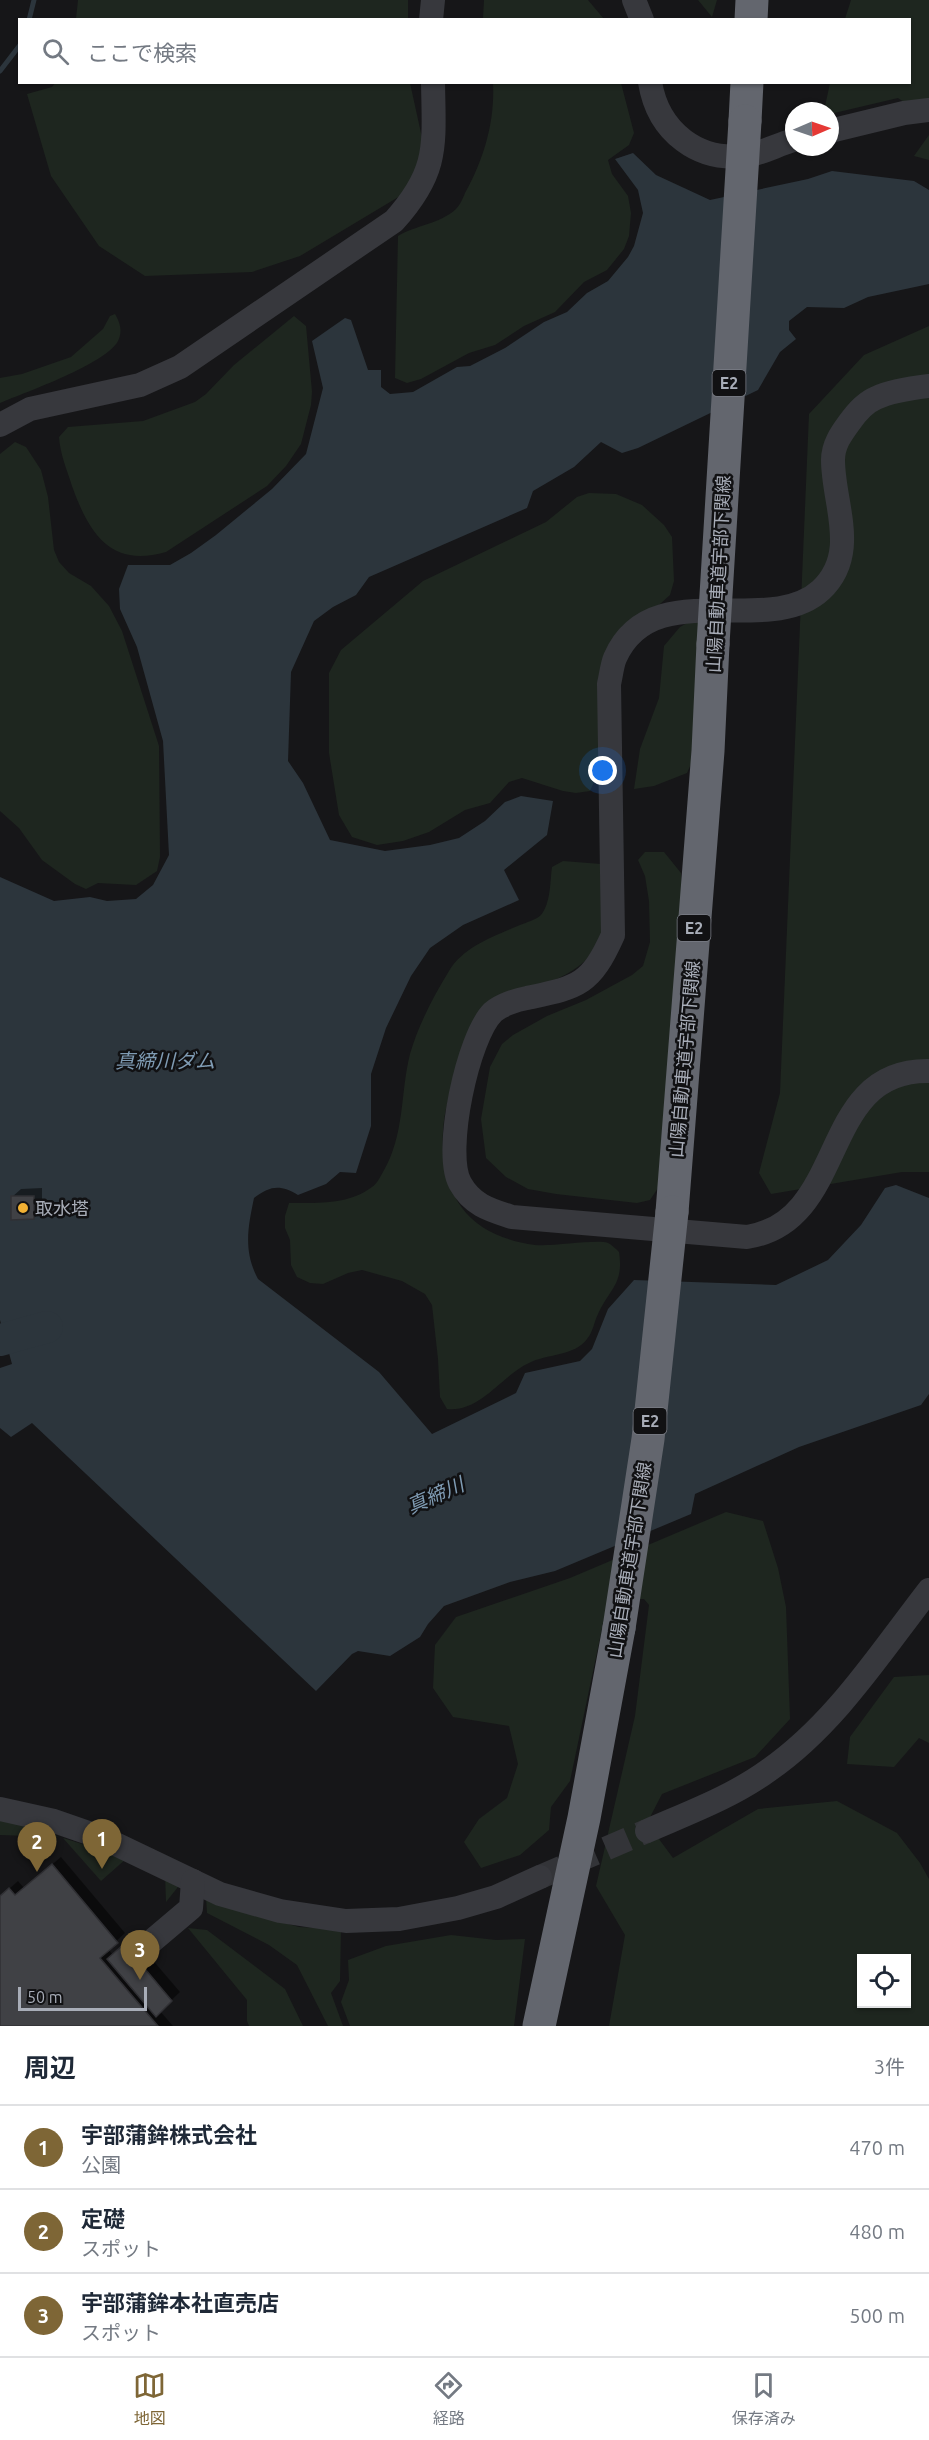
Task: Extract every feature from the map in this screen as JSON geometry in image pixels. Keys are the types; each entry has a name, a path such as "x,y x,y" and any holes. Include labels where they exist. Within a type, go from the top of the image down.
{"highway":[{"path":"751,18 752,0"},
{"name":"山陽自動車道宇部下関線","path":"539,2026 584,1818 619,1628 648,1439 672,1212 708,751 747,84"}],"street":[{"path":"431,18 433,0"},
{"path":"634,0 641,18"},
{"path":"0,425 30,409 140,385 180,368 394,221 422,185 431,160 434,134 433,84"},
{"path":"650,84 656,107 666,125 682,141 697,149 732,157 752,155 785,143"},
{"path":"839,129 904,113 929,110"},
{"path":"929,386 876,398 860,409 837,440 833,458 843,535 842,556 830,579 820,591 800,603 778,609 680,611 634,630 615,658 609,684 613,935 595,969 575,986 515,1000 493,1012 478,1035 456,1112 454,1150 459,1182 481,1207 512,1217 747,1237 759,1235 774,1230 789,1220 803,1206 855,1109 866,1094 901,1073 929,1071"},
{"path":"646,1831 722,1798 769,1771 804,1742 842,1704 929,1590"},
{"path":"0,1809 54,1821 103,1838 220,1894 280,1911 345,1921 399,1920 458,1908 496,1897 540,1877"},
{"path":"152,1941 191,1908 193,1881"}],"shaded area":[{"path":"78,0 408,0 408,18 76,18"},
{"path":"484,0 588,0 603,18 483,18"},
{"path":"698,0 717,0 712,17"},
{"path":"851,0 929,0 929,119 898,98 839,112 839,102 826,102 830,84 911,84 911,18 845,18"},
{"path":"54,84 410,84 428,165 415,187 300,256 252,272 145,276 99,246 51,176 27,94 52,87"},
{"path":"493,84 621,84 634,133 629,145 608,160 612,174 628,196 631,213 629,236 624,249 607,270 584,282 555,312 524,326 495,345 469,353 421,379 407,383 395,378 398,236 443,218 456,209 483,153 490,126"},
{"path":"929,135 929,160 914,156"},
{"path":"115,314 121,330 118,341 111,350 64,377 0,403 0,378 22,374 71,357 103,329 110,316"},
{"path":"294,316 306,326 312,392 301,444 286,466 267,486 166,552 147,556 130,555 116,551 104,543 94,532 79,503 64,462 59,437 68,427 143,421 195,402 234,365"},
{"path":"929,326 929,1172 902,1172 771,1194 759,1173 780,1093 809,414 864,355"},
{"path":"15,442 26,447 41,470 48,497 54,550 59,562 69,573 91,586 109,606 122,631 159,746 160,857 157,871 136,885 98,883 86,889 75,884 42,860 19,828 0,811 0,454"},
{"path":"589,493 616,494 642,505 664,525 672,537 674,581 670,595 660,604 626,624 609,645 600,698 601,767 590,791 576,793 563,791 522,778 509,782 490,803 465,810 429,832 403,841 377,845 352,837 339,815 329,753 329,673 341,650 423,581 546,522 577,497"},
{"path":"692,620 702,621 691,764 687,773 654,786 634,789 640,749 659,698 664,646 680,627"},
{"path":"645,852 664,852 681,873 682,887 658,1188 650,1200 637,1203 528,1189 506,1177 486,1158 481,1119 490,1067 502,1044 513,1035 547,1016 586,1000 632,975 643,966 650,942 649,901 645,876 638,860"},
{"path":"563,861 601,864 605,914 603,929 597,945 588,958 561,977 498,1000 460,1071 448,1101 443,1136 445,1169 458,1203 469,1216 497,1235 535,1245 608,1243 619,1252 620,1272 598,1314 591,1333 582,1345 568,1352 529,1363 481,1399 470,1405 447,1409 440,1397 432,1305 425,1294 402,1281 362,1270 348,1273 323,1284 310,1283 297,1277 291,1265 290,1240 285,1228 285,1216 289,1203 322,1203 343,1200 363,1193 374,1186 395,1144 413,1043 443,980 455,962 471,948 541,915 548,898 552,867"},
{"path":"726,1512 763,1521 778,1568 786,1607 790,1719 755,1757 662,1794 647,1823 673,1858 758,1809 837,1801 897,1833 929,1879 929,2026 609,2026 625,1935 596,1886 635,1716 649,1605 644,1599 608,1600 570,1781 551,1807 549,1830 520,1855 481,1868 464,1842 479,1819 507,1798 518,1764 509,1726 453,1717 433,1688 435,1645 456,1617 570,1578"},
{"path":"929,1675 929,1743 919,1738 894,1767 847,1764 850,1737 894,1677"},
{"path":"0,1816 43,1826 58,1837 0,1835"},
{"path":"63,1838 127,1858 101,1881"},
{"path":"165,1874 182,1882 166,1902"},
{"path":"206,1897 241,1911 299,1927 341,1929 340,1981 331,1993 343,2026 328,2026 297,1965 269,1945 207,1913"},
{"path":"188,1928 207,1930 285,1989 303,2026 249,2026 247,2000"},
{"path":"451,1935 496,1940 525,1939 514,2026 350,2026 341,2002 349,1980 348,1960 386,1946"}],"water":[{"name":"真締川ダム","path":"633,153 656,175 710,200 808,179 832,171 914,181 929,190 929,284 868,297 844,308 807,307 789,321 789,330 796,339 780,352 758,390 638,448 622,453 601,442 574,467 533,491 527,508 369,577 356,595 333,607 314,621 291,672 288,761 303,783 330,840 385,851 430,845 459,838 485,821 505,802 521,796 553,801 547,835 504,870 519,900 463,925 430,948 411,976 386,1028 371,1074 371,1126 356,1173 340,1172 326,1184 298,1195 286,1189 276,1188 254,1198 248,1239 250,1259 258,1279 379,1372 432,1434 516,1393 525,1373 580,1361 592,1349 608,1309 634,1280 776,1285 828,1260 861,1225 885,1188 896,1185 929,1198 929,1394 921,1405 799,1447 695,1494 691,1514 555,1571 510,1582 444,1606 420,1637 390,1656 358,1651 352,1654 316,1691 32,1423 11,1437 0,1428 0,1368 12,1364 0,1320 0,877 54,901 90,897 107,901 136,899 153,885 169,855 163,741 137,647 120,609 119,589 128,565 170,565 191,553 272,489 306,454 323,388 312,341 345,318 351,320 368,370 381,370 381,387 390,394 413,392 457,367 470,366 505,348 544,322 567,312 587,293 608,281 634,246 643,213 638,190 615,159"}],"building":[{"name":"取水塔","path":"11,1196 34,1196 34,1219 11,1220"},
{"path":"52,1864 118,1943 100,1958 158,2026 0,2026 0,1896 9,1888 15,1895"},
{"path":"124,1944 172,2001 156,2017 107,1959"}],"waterway":[{"path":"30,18 34,0"},
{"path":"0,71 18,48"},
{"name":"真締川","path":"0,1340 47,1327"}],"tunnel":[{"path":"540,1877 647,1831"}],"place":[{"name":"取水塔","path":"23,1208"},
{"name":"宇部蒲鉾株式会社","path":"102,1869"},
{"name":"定礎","path":"37,1872"},
{"name":"宇部蒲鉾本社直売店","path":"140,1980"}]}
